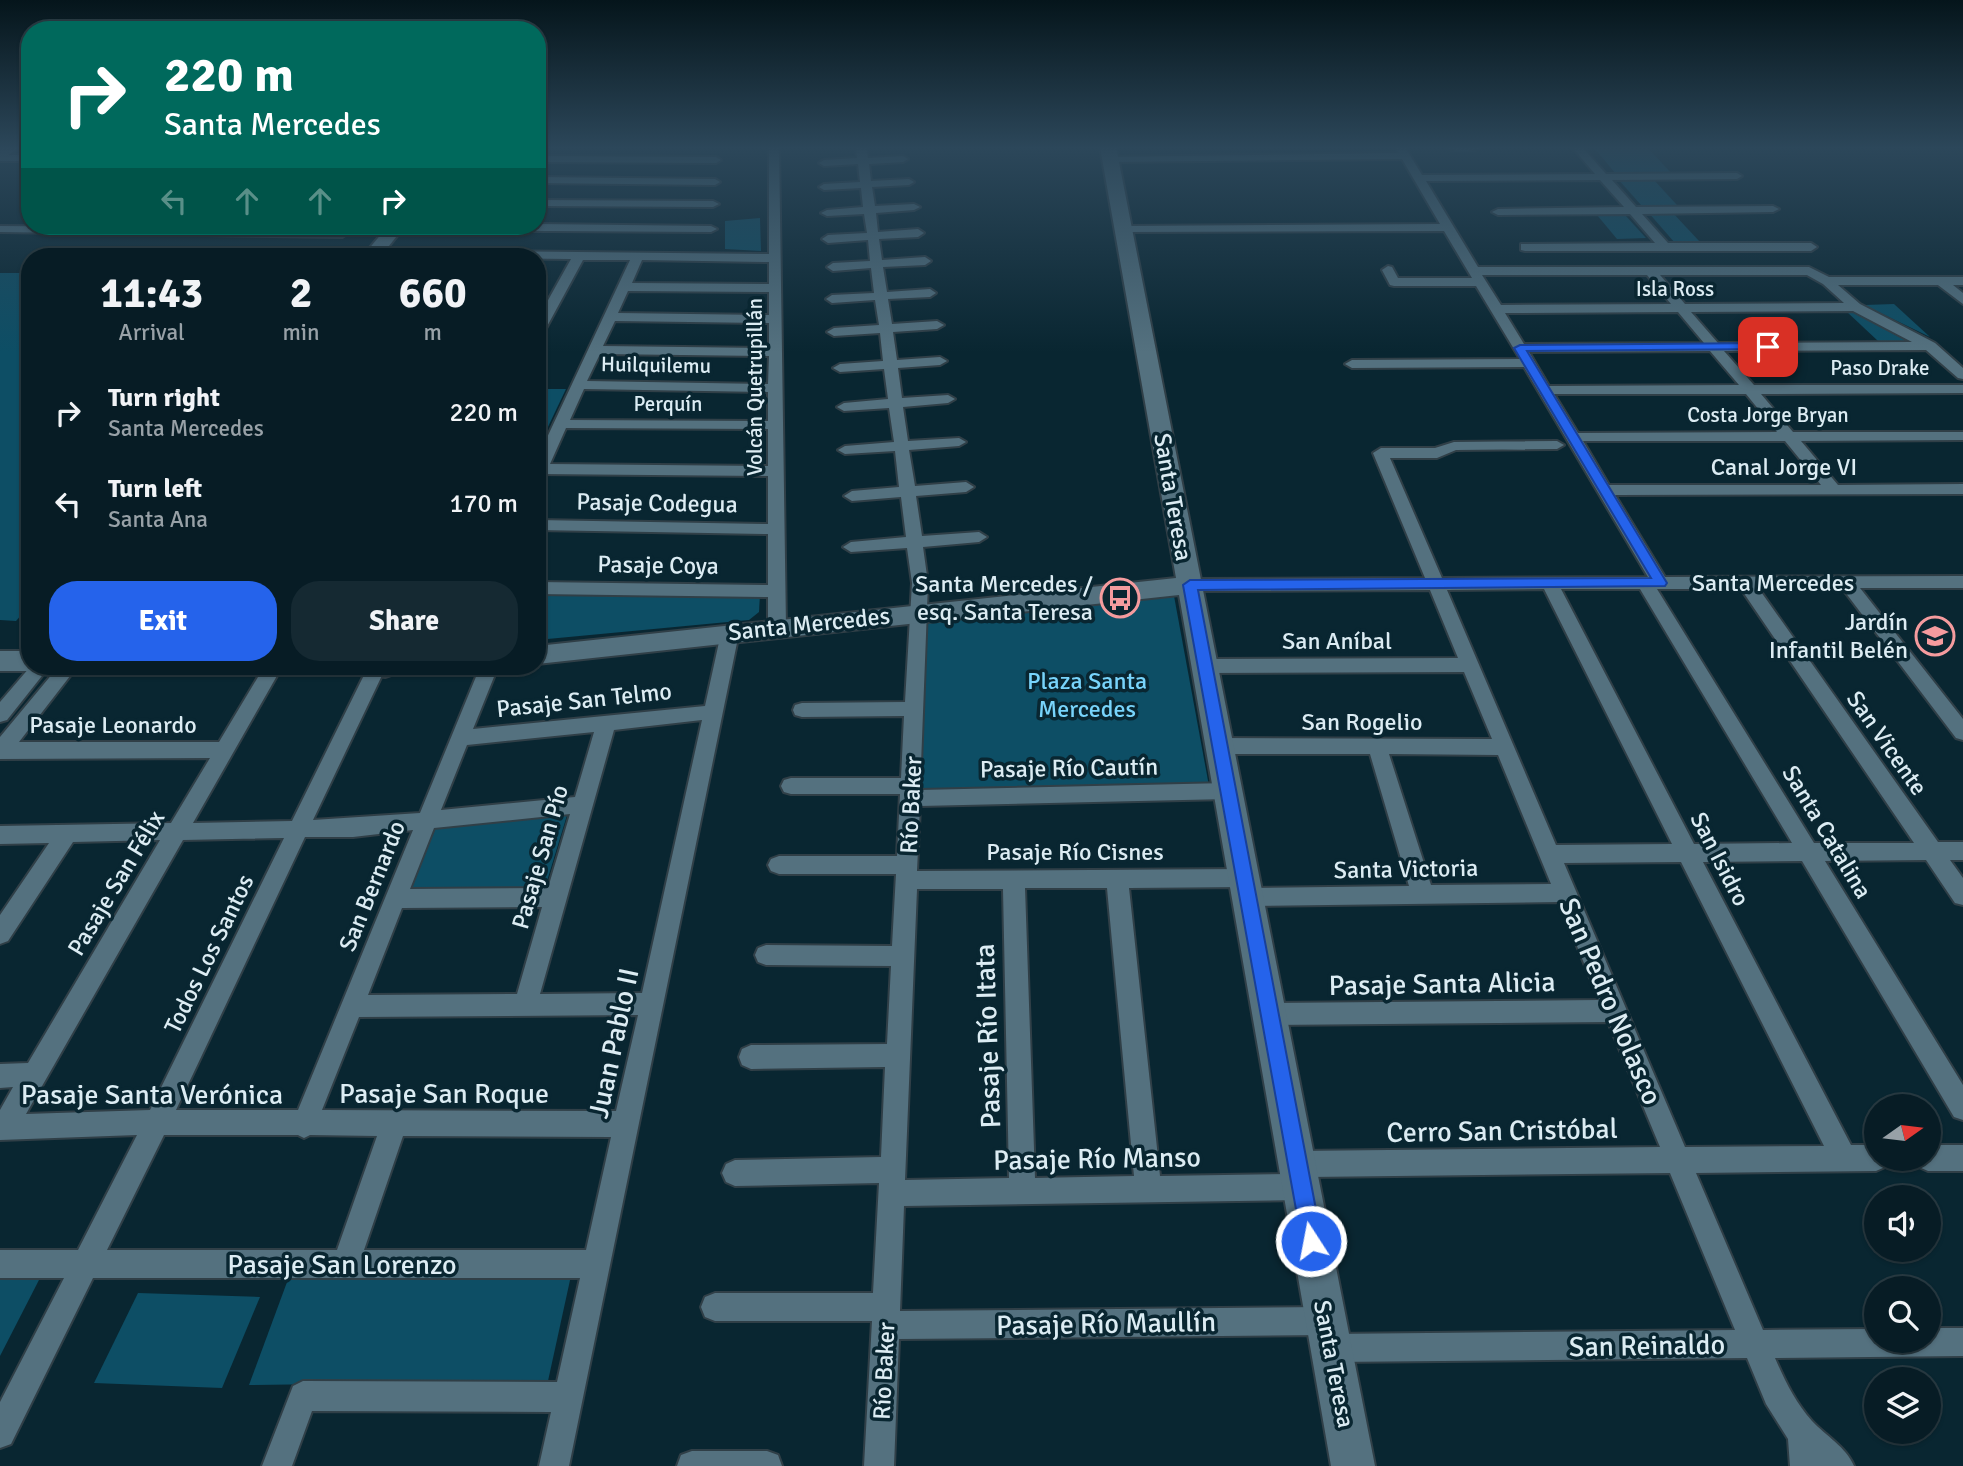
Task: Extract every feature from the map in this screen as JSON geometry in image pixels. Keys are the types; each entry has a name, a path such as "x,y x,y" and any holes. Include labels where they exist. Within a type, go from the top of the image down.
{"street":[{"path":"710,244 712,215"},
{"name":"Volcán Quetrupillán","path":"775,215 777,628"},
{"name":"Río Baker","path":"871,215 916,542 920,612 879,1466"},
{"name":"Santa Teresa","path":"1121,215 1353,1466"},
{"name":"Santa Catalina","path":"1441,215 1605,490 1653,583 1808,852 1963,1108"},
{"path":"1638,215 1665,247"},
{"path":"1124,229 1448,227"},
{"path":"0,229 21,229"},
{"path":"546,232 710,244 775,258"},
{"path":"828,239 918,233"},
{"path":"382,248 398,235"},
{"path":"546,256 638,256 710,244"},
{"path":"1525,247 1811,247"},
{"path":"546,316 579,256"},
{"path":"546,453 638,256"},
{"path":"833,267 925,261"},
{"path":"1388,270 1394,282 1651,272 1809,271 1827,281 1855,307 1933,348 1963,375"},
{"path":"1651,272 1833,489"},
{"path":"1827,281 1963,281"},
{"path":"1941,281 1963,300"},
{"path":"624,287 775,288"},
{"path":"832,299 930,293"},
{"name":"Isla Ross","path":"1497,309 1855,307"},
{"path":"610,317 775,319"},
{"path":"834,332 937,325"},
{"path":"1520,348 1933,348 1963,351"},
{"path":"595,350 775,352"},
{"path":"840,368 940,361"},
{"path":"1352,365 1529,363"},
{"name":"Huilquilemu","path":"579,385 776,388"},
{"name":"Paso Drake","path":"1545,390 1963,389"},
{"path":"844,407 948,399"},
{"name":"Perquín","path":"561,424 776,425"},
{"name":"Costa Jorge Bryan","path":"1573,436 1963,436"},
{"path":"845,450 959,442"},
{"name":"San Pedro Nolasco","path":"1557,445 1454,446 1437,453 1381,453 1783,1407 1803,1435 1839,1466"},
{"path":"546,469 776,471"},
{"path":"852,496 966,487"},
{"name":"Canal Jorge VI","path":"1605,490 1963,489"},
{"name":"Pasaje Codegua","path":"546,525 777,529"},
{"path":"851,547 979,537"},
{"path":"1846,582 1963,733"},
{"name":"Santa Mercedes","path":"546,653 1190,585 1963,582"},
{"name":"San Isidro","path":"1549,583 1844,1159"},
{"name":"San Vicente","path":"1746,583 1963,896"},
{"name":"Pasaje Coya","path":"546,588 777,591"},
{"name":"Juan Pablo II","path":"554,1466 730,633"},
{"path":"0,661 21,662"},
{"name":"San Aníbal","path":"1205,666 1469,665"},
{"path":"0,715 33,675"},
{"path":"1,750 62,675"},
{"name":"Pasaje San Félix","path":"2,1127 268,675"},
{"name":"Todos Los Santos","path":"0,1433 11,1390 86,1263 373,675"},
{"name":"San Bernardo","path":"304,1125 486,675"},
{"path":"802,710 915,709"},
{"name":"Pasaje San Telmo","path":"460,738 714,712"},
{"name":"Pasaje San Pío","path":"525,1005 606,723"},
{"name":"San Rogelio","path":"1219,746 1504,747"},
{"path":"1377,746 1423,895"},
{"name":"Pasaje Leonardo","path":"1,750 225,750"},
{"name":"Pasaje Río Cautín","path":"791,786 912,792 1228,791"},
{"path":"0,835 299,830 426,822 583,804"},
{"path":"1,930 66,835"},
{"path":"1549,853 1963,851"},
{"name":"Pasaje Río Cisnes","path":"779,865 1014,879 1117,878 1246,887"},
{"path":"1117,878 1148,1189"},
{"name":"Pasaje Río Itata","path":"1014,879 1022,1191"},
{"name":"Santa Victoria","path":"1246,887 1423,895 1565,893"},
{"path":"396,899 556,897"},
{"path":"766,955 904,956"},
{"path":"352,1006 652,1004"},
{"name":"Pasaje Santa Alicia","path":"1269,1014 1615,1011"},
{"path":"751,1057 899,1055"},
{"path":"0,1076 33,1075"},
{"name":"Pasaje Santa Verónica","path":"2,1127 157,1122 304,1125"},
{"path":"345,1265 394,1124"},
{"name":"Pasaje San Roque","path":"304,1125 626,1124"},
{"name":"Cerro San Cristóbal","path":"1299,1175 1678,1160 1864,1158"},
{"path":"1941,1158 1963,1158"},
{"name":"Pasaje Río Manso","path":"735,1173 1022,1191 1148,1189 1299,1175"},
{"name":"Pasaje San Lorenzo","path":"0,1264 597,1264"},
{"name":"Pasaje Río Maullín","path":"715,1307 1329,1334"},
{"name":"San Reinaldo","path":"1329,1334 1755,1344 1963,1342"},
{"path":"277,1466 303,1396 569,1397"},
{"path":"1803,1435 1805,1466"},
{"path":"692,1466 767,1466"}],"green space":[{"path":"1597,215 1625,215 1646,238 1617,239"},
{"path":"1651,215 1675,215 1700,242 1675,243"},
{"path":"760,218 761,251 725,249 725,221"},
{"path":"0,273 21,273 21,615 16,621 0,620"},
{"path":"1894,304 1930,337 1864,305"},
{"path":"1846,311 1854,312 1911,342 1878,341"},
{"path":"546,389 566,389 546,431"},
{"path":"546,593 760,594 759,612 749,620 546,639"},
{"name":"Plaza Santa Mercedes","path":"1174,596 1209,786 915,789 927,614"},
{"path":"568,812 544,891 407,892 435,829"},
{"path":"572,1271 548,1381 249,1385 290,1274"},
{"path":"0,1278 40,1278 0,1356"},
{"path":"138,1293 260,1297 222,1388 94,1383"}],"place":[{"name":"Santa Mercedes / esq. Santa Teresa","path":"1120,598"},
{"name":"Jardín Infantil Belén","path":"1935,636"}],"route":[{"path":"1311,1241 1190,585 1660,583 1520,348 1768,347"}]}
